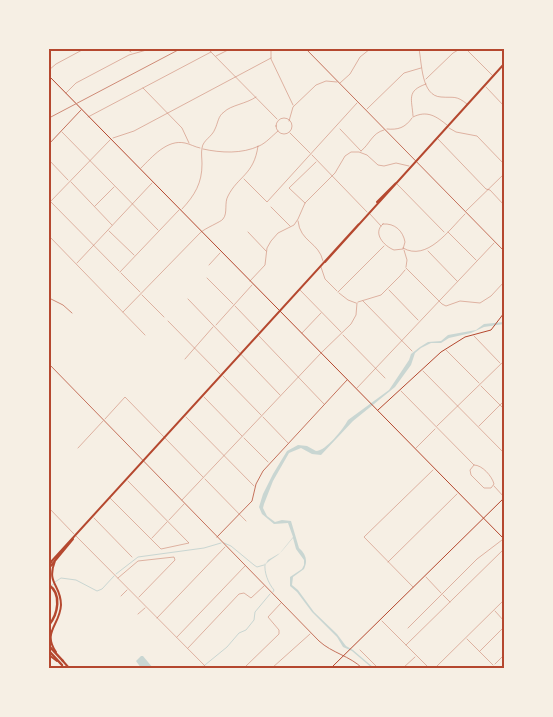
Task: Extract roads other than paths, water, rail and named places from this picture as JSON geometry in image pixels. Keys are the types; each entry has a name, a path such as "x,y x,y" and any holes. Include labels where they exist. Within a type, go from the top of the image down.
{"highway":[{"path":"49,585 55,590 57,605 55,616 49,625"},
{"path":"49,646 62,663"},
{"path":"49,651 62,663"}],"main road":[{"path":"49,564 504,64"},
{"path":"49,76 504,539"},
{"path":"378,411 445,349 458,341 495,328 504,313"},
{"path":"331,668 504,497"},
{"path":"62,663 50,639 51,631 59,615 61,605 59,593 51,574 55,561 73,539"},
{"path":"49,564 55,561"},
{"path":"49,655 68,668"}],"street":[{"path":"49,70 56,64 84,49"},
{"path":"127,49 132,54"},
{"path":"66,93 76,83 132,54 150,49"},
{"path":"208,49 277,119"},
{"path":"216,56 230,49"},
{"path":"271,49 270,58 293,107"},
{"path":"306,49 504,251"},
{"path":"340,83 350,74 360,57 370,49"},
{"path":"419,49 429,91 440,97 456,97 468,104"},
{"path":"425,80 453,53 460,49"},
{"path":"466,49 493,76"},
{"path":"500,49 504,54"},
{"path":"88,117 211,52"},
{"path":"164,316 50,201 110,139 130,133 270,58"},
{"path":"366,110 404,73 422,67"},
{"path":"289,121 293,107 318,84 326,81 340,83"},
{"path":"413,117 410,101 412,94 416,88 426,84"},
{"path":"484,86 504,106"},
{"path":"143,88 184,130 190,144"},
{"path":"120,272 191,199 198,188 204,143 214,133 219,117 223,112 256,97"},
{"path":"243,178 267,202 358,102"},
{"path":"49,144 81,110"},
{"path":"250,281 265,266 268,245 274,237 291,228 298,219 304,203 332,176 345,156 352,152 361,152 376,133 386,129 400,129 413,117 423,113 432,114 456,132 472,134 478,137 504,164"},
{"path":"277,119 282,118 289,121 292,126 290,133"},
{"path":"277,119 278,132"},
{"path":"340,129 361,152 379,166 396,163 410,167"},
{"path":"61,131 159,231"},
{"path":"139,169 157,152 173,143 183,142 202,149 225,152 258,146 278,132 290,133"},
{"path":"290,133 381,226"},
{"path":"436,138 504,205"},
{"path":"123,312 201,232 223,218 228,196 252,165 258,146"},
{"path":"49,160 113,226"},
{"path":"304,203 290,188 318,161"},
{"path":"182,500 354,320 357,303 362,300 377,298 402,275 406,268 407,259 403,248 405,240 400,230 390,224 381,226 379,236 385,245 395,250 403,248 414,252 426,250 504,174"},
{"path":"76,264 153,182"},
{"path":"396,183 445,233"},
{"path":"95,207 115,186"},
{"path":"271,207 291,228"},
{"path":"298,219 302,234 319,250 324,277 348,300 357,303"},
{"path":"109,231 135,256"},
{"path":"447,231 476,261"},
{"path":"248,232 267,252"},
{"path":"49,236 145,335"},
{"path":"356,389 495,242"},
{"path":"338,292 385,245"},
{"path":"426,250 457,282"},
{"path":"209,265 221,252"},
{"path":"406,268 439,301 447,306 460,300 479,303 491,296 504,282"},
{"path":"208,278 260,332"},
{"path":"185,359 253,284"},
{"path":"299,289 385,378"},
{"path":"388,289 420,322"},
{"path":"188,299 281,396"},
{"path":"362,300 412,351"},
{"path":"302,333 322,312"},
{"path":"168,321 288,442"},
{"path":"257,335 325,404"},
{"path":"473,335 502,365"},
{"path":"445,349 504,409"},
{"path":"415,449 504,361"},
{"path":"49,364 185,502 225,547 323,645 362,668"},
{"path":"422,369 504,453"},
{"path":"217,537 252,501 255,487 261,474 269,464 347,380"},
{"path":"400,390 474,465 480,466 493,479 493,485 504,497"},
{"path":"78,448 125,396 246,521"},
{"path":"203,396 269,464"},
{"path":"478,426 504,401"},
{"path":"185,416 255,487"},
{"path":"474,465 470,472 477,482 485,489 489,489 493,485"},
{"path":"413,587 364,538 434,468"},
{"path":"110,498 161,549 189,543 127,480"},
{"path":"388,562 458,493"},
{"path":"151,539 185,502"},
{"path":"49,508 206,668"},
{"path":"93,517 132,557"},
{"path":"408,628 477,559 504,539"},
{"path":"157,618 225,547"},
{"path":"406,645 504,549"},
{"path":"118,578 138,561 172,556 175,558 138,599"},
{"path":"176,638 245,566"},
{"path":"425,576 450,602"},
{"path":"187,648 239,594 252,597 264,586"},
{"path":"121,596 128,589"},
{"path":"435,668 504,600"},
{"path":"244,668 280,633 279,629 268,617 281,603"},
{"path":"138,614 146,606"},
{"path":"494,610 504,621"},
{"path":"381,619 429,668"},
{"path":"480,652 504,627"},
{"path":"272,668 311,633"},
{"path":"466,638 494,666"},
{"path":"360,650 378,668"},
{"path":"491,668 504,655"},
{"path":"403,668 416,656"}],"waterway":[{"path":"116,574 138,557 204,548 221,543"},
{"path":"224,543 231,546 257,567 264,565"},
{"path":"265,564 266,574 274,590 273,592"},
{"path":"55,582 61,578 76,580 97,591 102,589 114,576"},
{"path":"205,665 227,647 239,633 246,630 254,620 255,612 270,594"}],"railway":[{"path":"49,118 180,49"},
{"path":"49,298 63,305 72,313"}]}
